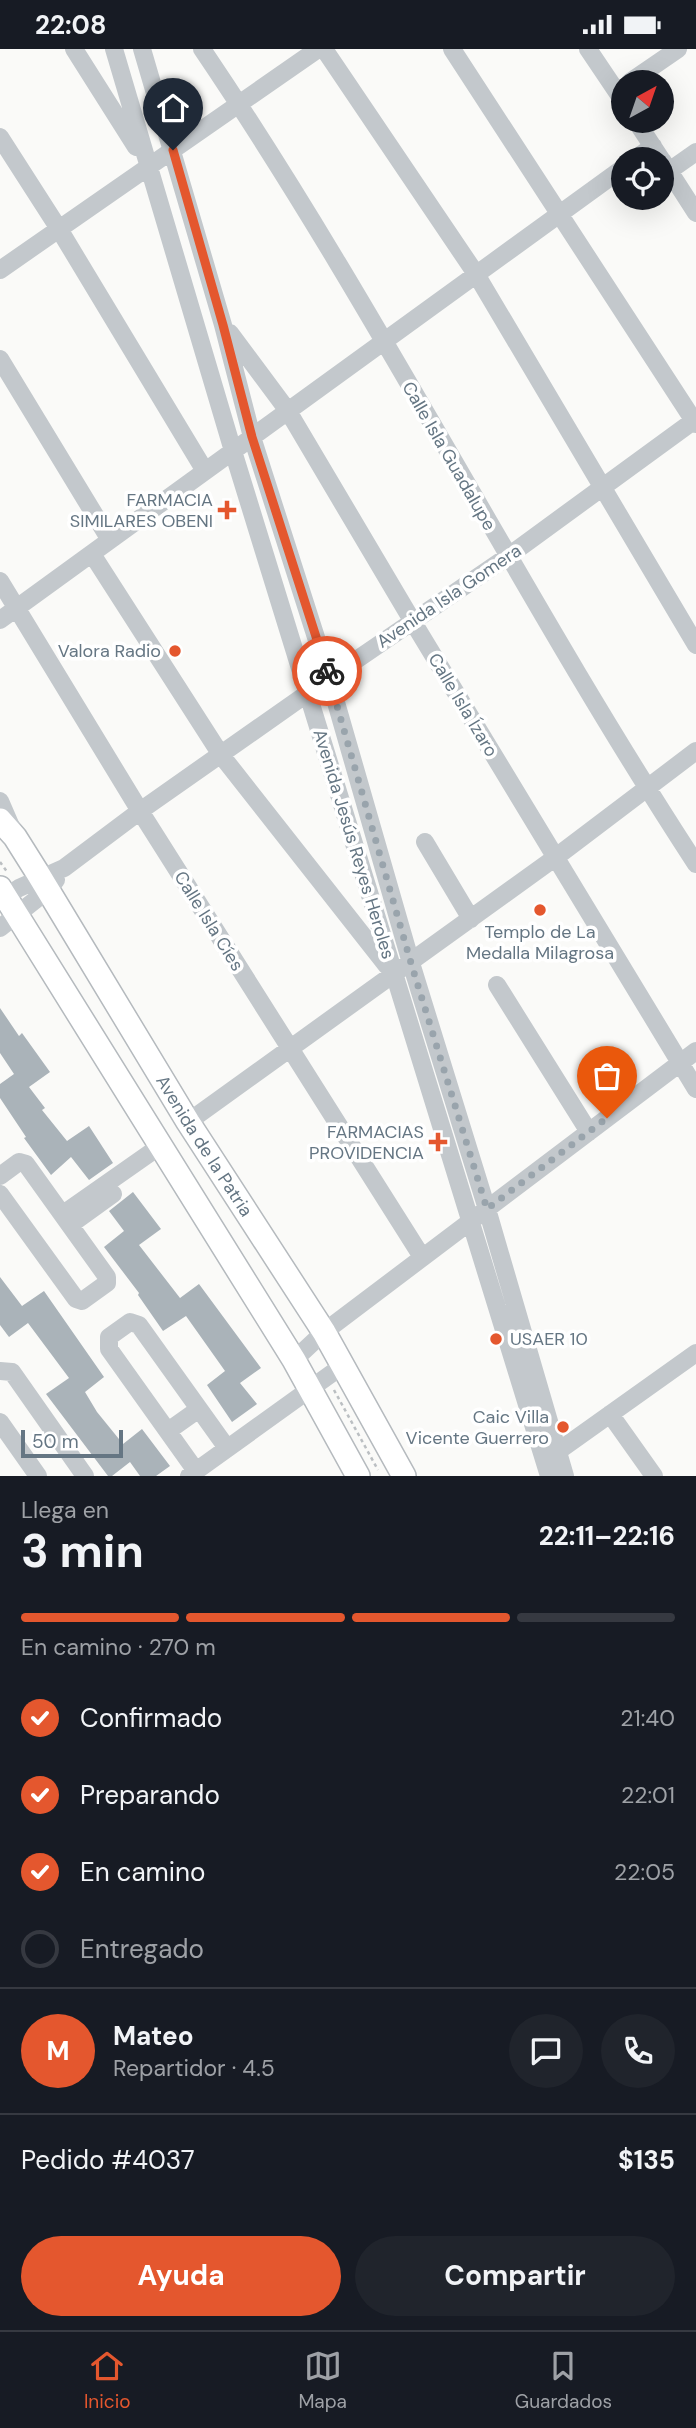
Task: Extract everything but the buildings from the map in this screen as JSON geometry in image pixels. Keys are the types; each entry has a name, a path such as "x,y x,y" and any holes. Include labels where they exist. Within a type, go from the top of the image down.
{"main road":[{"name":"Avenida de la Patria","path":"8,829 188,1122 324,1332 404,1476"},
{"path":"2,895 8,922 163,1151 294,1360 358,1476"}],"street":[{"path":"74,49 148,167"},
{"name":"Avenida Jesús Reyes Heroles","path":"114,49 233,451 471,1221 551,1462 565,1476"},
{"name":"Avenida Jesús Reyes Heroles","path":"142,49 223,325 252,437 329,678 411,963 487,1209 551,1462"},
{"name":"Calle Isla Guadalupe","path":"202,49 239,104 384,342 507,557 647,789 696,864"},
{"path":"0,270 318,49"},
{"path":"324,49 476,274 696,645"},
{"path":"452,49 695,421"},
{"path":"588,49 611,77"},
{"path":"650,70 678,49"},
{"path":"0,137 59,229 205,471"},
{"path":"674,156 696,152"},
{"path":"0,620 611,177"},
{"path":"674,179 696,213"},
{"name":"Calle Isla Ízaro","path":"223,325 288,411 696,1089"},
{"path":"0,359 110,540"},
{"name":"Avenida Isla Gomera","path":"8,922 44,884 140,811 507,557 695,421"},
{"path":"92,554 220,755 394,975"},
{"name":"Calle Isla Cíes","path":"0,582 140,811 422,1257"},
{"path":"188,1122 411,963 696,751"},
{"path":"0,801 8,829"},
{"path":"425,842 471,919"},
{"name":"Avenida Isla Gomera","path":"2,895 44,884"},
{"path":"497,985 589,1132"},
{"path":"294,1360 324,1332 696,1051"},
{"path":"66,1219 163,1151"},
{"path":"0,1176 19,1162 26,1164 107,1276 107,1283 82,1301 76,1299 0,1194"},
{"path":"227,1448 139,1325 130,1322 109,1337 109,1349 168,1431 192,1473 342,1366"},
{"path":"551,1462 610,1414 696,1353"},
{"path":"0,1371 12,1372 85,1476"},
{"path":"168,1431 199,1409"},
{"path":"610,1414 654,1476"},
{"path":"0,1422 38,1476"}],"way so far":[{"path":"327,671 411,963 487,1209 607,1118"}],"place":[{"name":"FARMACIA SIMILARES OBENI","path":"227,510"},
{"name":"Valora Radio","path":"175,651"},
{"name":"Templo de La Medalla Milagrosa","path":"540,910"},
{"name":"FARMACIAS PROVIDENCIA","path":"438,1142"},
{"name":"USAER 10","path":"496,1339"},
{"name":"Caic Villa Vicente Guerrero","path":"563,1427"}],"route":[{"path":"173,150 252,437 327,671"}]}
